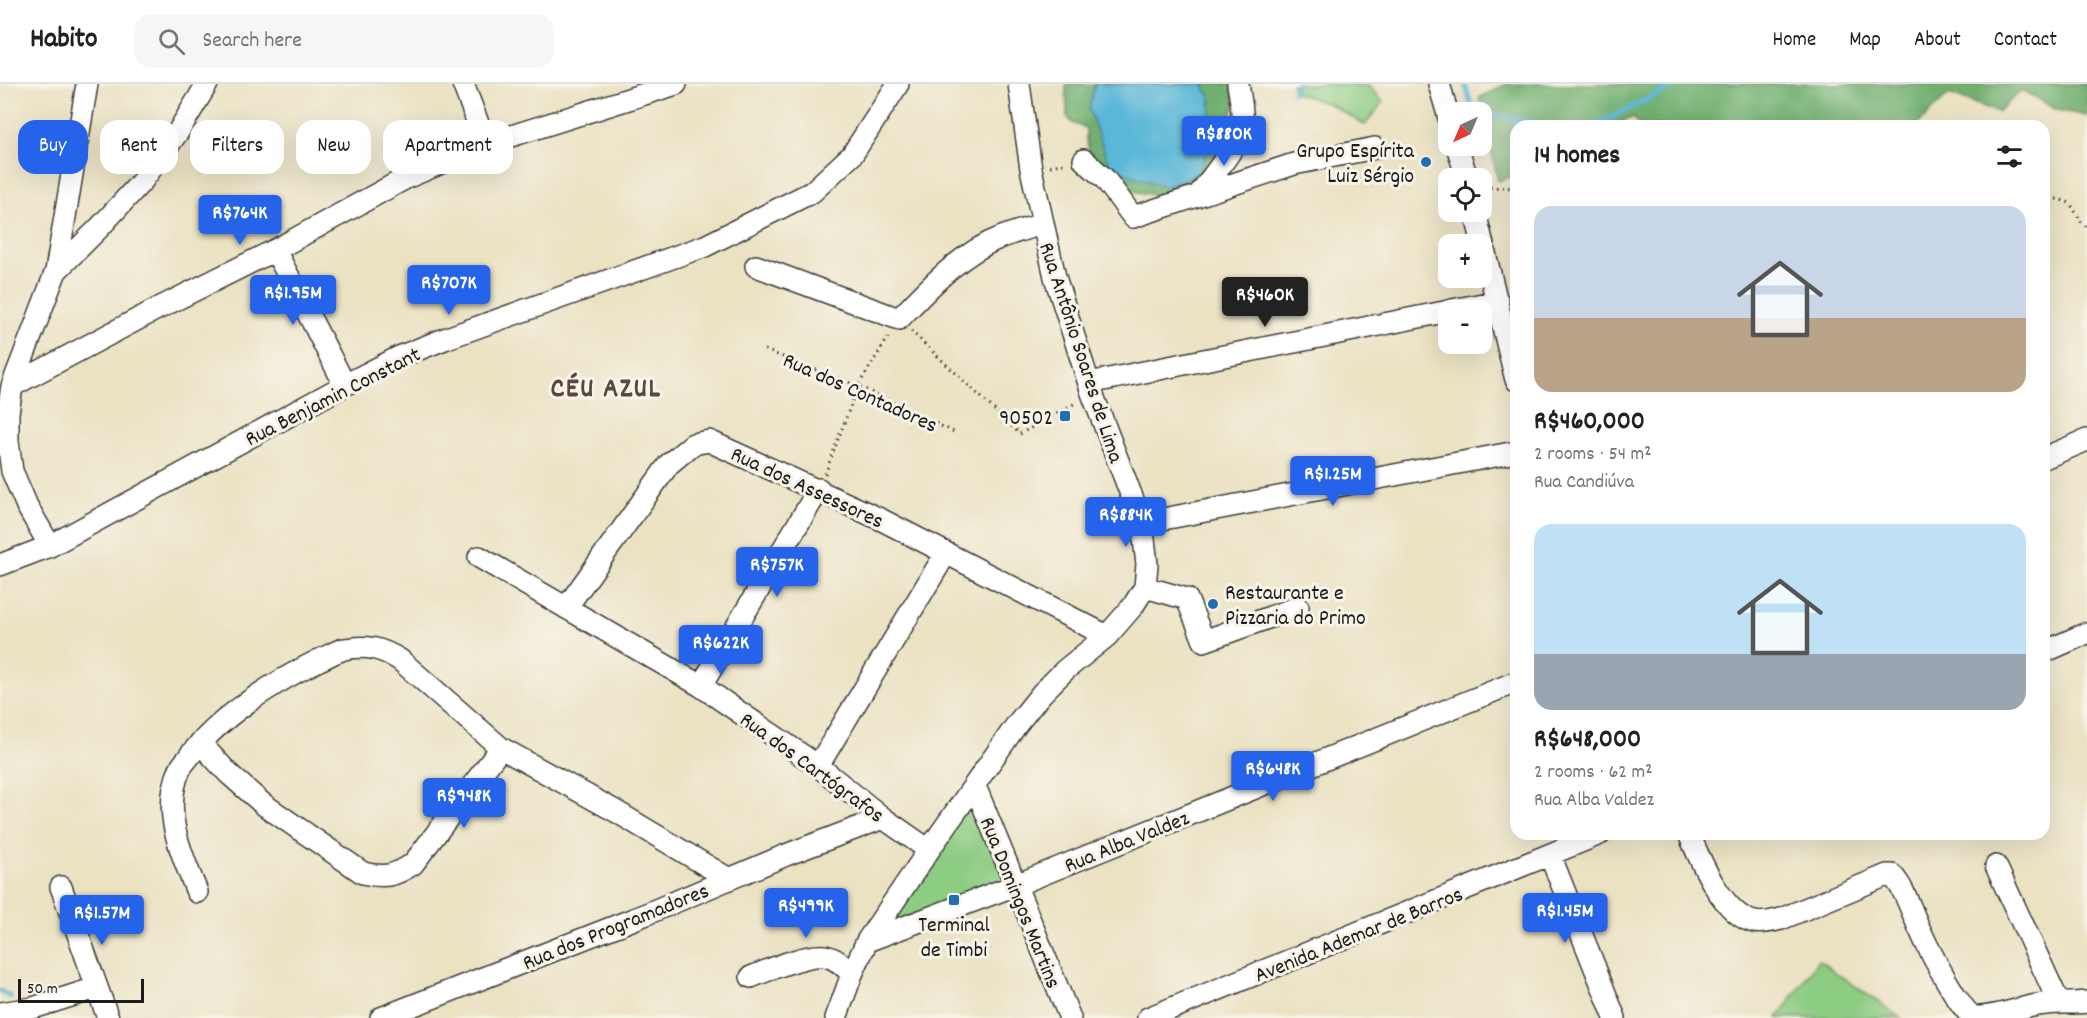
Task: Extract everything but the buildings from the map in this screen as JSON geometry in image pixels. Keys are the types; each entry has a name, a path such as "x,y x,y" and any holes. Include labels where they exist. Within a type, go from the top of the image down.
{"street":[{"path":"50,546 27,506 12,471 8,441 8,413 12,386 56,271 87,84"},
{"path":"56,271 144,180 178,132 207,84"},
{"path":"463,84 477,120"},
{"path":"513,135 676,84"},
{"name":"Rua Benjamin Constant","path":"0,565 50,546 399,357 705,246 812,192 852,154 898,84"},
{"name":"Rua Antônio Soares de Lima","path":"1019,84 1031,169 1055,277 1090,388 1142,524 1148,564 1145,587"},
{"path":"1198,196 1242,129 1242,104 1238,84"},
{"path":"1439,84 1444,102"},
{"path":"1084,160 1105,179 1132,217 1294,164 1375,148"},
{"path":"12,386 275,250 415,174"},
{"path":"1477,222 1510,355"},
{"path":"756,266 899,319 932,285 962,260 1000,237 1042,224"},
{"path":"275,250 345,385"},
{"path":"1492,303 1497,302"},
{"path":"1090,388 1438,314"},
{"path":"2050,455 2087,440"},
{"name":"Rua dos Assessores","path":"566,608 669,464 693,444 709,441 819,489 1107,636"},
{"path":"1142,524 1510,453"},
{"path":"701,686 819,489"},
{"path":"818,766 946,553"},
{"name":"Rua dos Cartógrafos","path":"479,557 701,686 818,766 883,818 928,850"},
{"path":"836,1018 867,941 1017,724 1042,693 1065,670 1107,636 1133,606 1145,587 1187,598 1204,641 1298,607"},
{"path":"2050,649 2087,633"},
{"path":"196,892 175,837 173,809 175,788 181,768 200,743 227,718 292,673 342,650 365,647 384,650 400,660 501,748 617,812 729,879"},
{"name":"Rua Alba Valdez","path":"867,941 1016,885 1510,684"},
{"path":"200,743 229,774 263,804 363,873 378,876 395,875 413,864 501,748"},
{"name":"Rua Domingos Martins","path":"975,786 1070,1018"},
{"name":"Rua dos Programadores","path":"381,1018 883,818"},
{"name":"Avenida Ademar de Barros","path":"1148,1018 1586,840"},
{"path":"1692,840 1707,874 1725,901 1740,915 1753,922 1781,919 1887,875 1892,875 1903,891 1934,959 1969,1015 1985,1018 2033,1006 2087,1002"},
{"path":"1550,855 1615,1018"},
{"path":"1996,866 2059,1003"},
{"path":"61,887 108,1018"},
{"path":"751,977 781,965 824,956 837,961 852,974"},
{"path":"0,1013 33,1008 96,988"}],"path":[{"path":"1031,169 1084,160"},
{"path":"1492,187 1510,188"},
{"path":"2050,200 2058,199 2070,203 2087,227"},
{"path":"819,489 858,386 899,319 1020,434 1090,388"},
{"name":"Rua dos Contadores","path":"765,350 858,386 956,433"}],"green space":[{"path":"1066,84 1231,84 1235,103 1225,138 1211,167 1195,186 1172,199 1124,189 1092,163 1086,139 1086,128 1072,123 1067,116"},
{"path":"1292,84 1367,84 1383,102 1365,125 1329,104 1293,92"},
{"path":"1506,84 2087,84 2087,116 2057,110 2022,90 1998,112 1949,94 1922,120 1635,120 1634,117 1626,120 1510,120 1510,177 1498,181 1492,155 1492,102 1480,102 1479,98"},
{"path":"975,786 1016,885 867,941"},
{"path":"1818,960 1901,1018 1778,1018"}],"water":[{"path":"1095,84 1203,84 1211,98 1210,146 1198,173 1166,187 1110,168 1089,109"}],"waterway":[{"path":"1293,92 1298,84"},
{"path":"1465,84 1470,102"},
{"path":"1606,120 1678,84"},
{"path":"1492,115 1517,120"},
{"path":"1211,130 1235,121"},
{"path":"0,991 11,997"}],"place":[{"name":"Grupo Espírita Luiz Sérgio","path":"1426,162"},
{"name":"90502","path":"1065,416"},
{"name":"Restaurante e Pizzaria do Primo","path":"1213,604"},
{"name":"Terminal de Timbi","path":"954,900"}],"district":[{"name":"CÉU AZUL","path":"606,386"}]}
